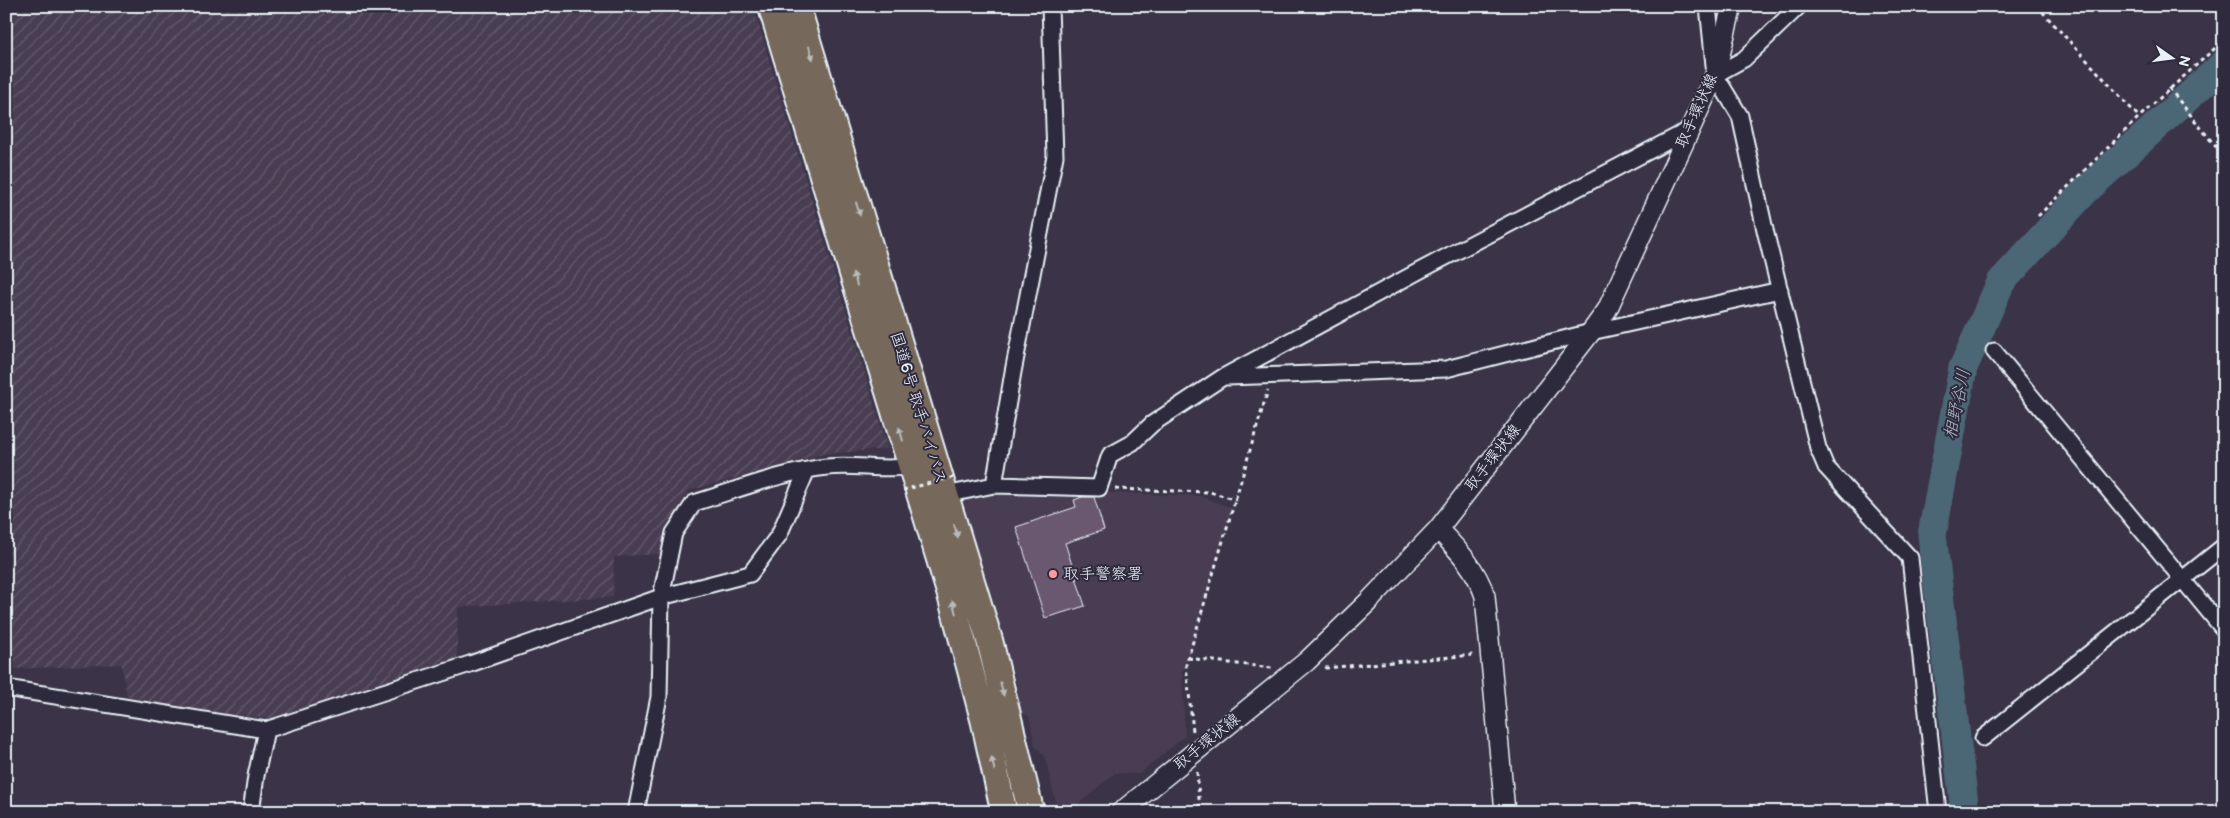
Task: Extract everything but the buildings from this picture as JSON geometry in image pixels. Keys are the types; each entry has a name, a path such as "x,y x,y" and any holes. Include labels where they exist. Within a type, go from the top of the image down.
{"highway":[{"name":"国道6号 取手バイパス","path":"771,6 923,463 949,486 990,642 1031,812"},
{"name":"国道6号 取手バイパス","path":"797,6 923,463 951,597 984,721 1004,812"}],"street":[{"path":"994,485 1013,372 1056,156 1050,6"},
{"path":"1708,6 1716,75 1740,116 1818,448 1826,467 1910,558 1938,812"},
{"name":"取手環状線","path":"1120,812 1295,670 1368,602 1438,529 1591,332 1607,310 1716,75 1732,6"},
{"path":"1716,75 1744,59 1799,6"},
{"path":"949,486 994,485 1099,488 1110,455 1132,443 1152,424 1223,377 1421,270 1689,130"},
{"path":"1223,377 1446,369 1591,332 1780,290"},
{"path":"1994,351 2224,630"},
{"path":"636,812 659,697 661,597 674,533 694,503 807,470 828,466 923,463"},
{"path":"6,688 266,730 470,664 661,597 750,574 779,535 807,470"},
{"path":"1438,529 1468,562 1479,578 1485,596 1505,812"},
{"path":"1983,738 2224,546"},
{"path":"251,812 256,776 266,730"}],"path":[{"path":"2037,6 2139,117"},
{"path":"2038,216 2169,88 2224,40"},
{"path":"2169,88 2224,157"},
{"path":"1200,812 1196,752 1186,665 1237,500 1272,375"},
{"path":"902,490 949,486"},
{"path":"1099,488 1210,492 1237,500"},
{"path":"1188,658 1295,670 1491,653"}],"shaded area":[{"path":"6,6 753,6 888,449 823,454 688,491 659,554 614,557 613,597 458,607 457,658 269,719 176,707 127,696 121,664 14,669 11,635 6,634"},
{"path":"1003,489 1199,496 1233,508 1192,652 1182,672 1185,736 1139,774 1115,773 1071,810 1057,807 1044,755 1035,746 1029,716 1022,714 1016,682 962,498"}],"waterway":[{"name":"相野谷川","path":"1965,812 1932,535 1963,368 2001,282 2086,190 2224,64"}],"place":[{"name":"取手警察署","path":"1053,574"}]}
